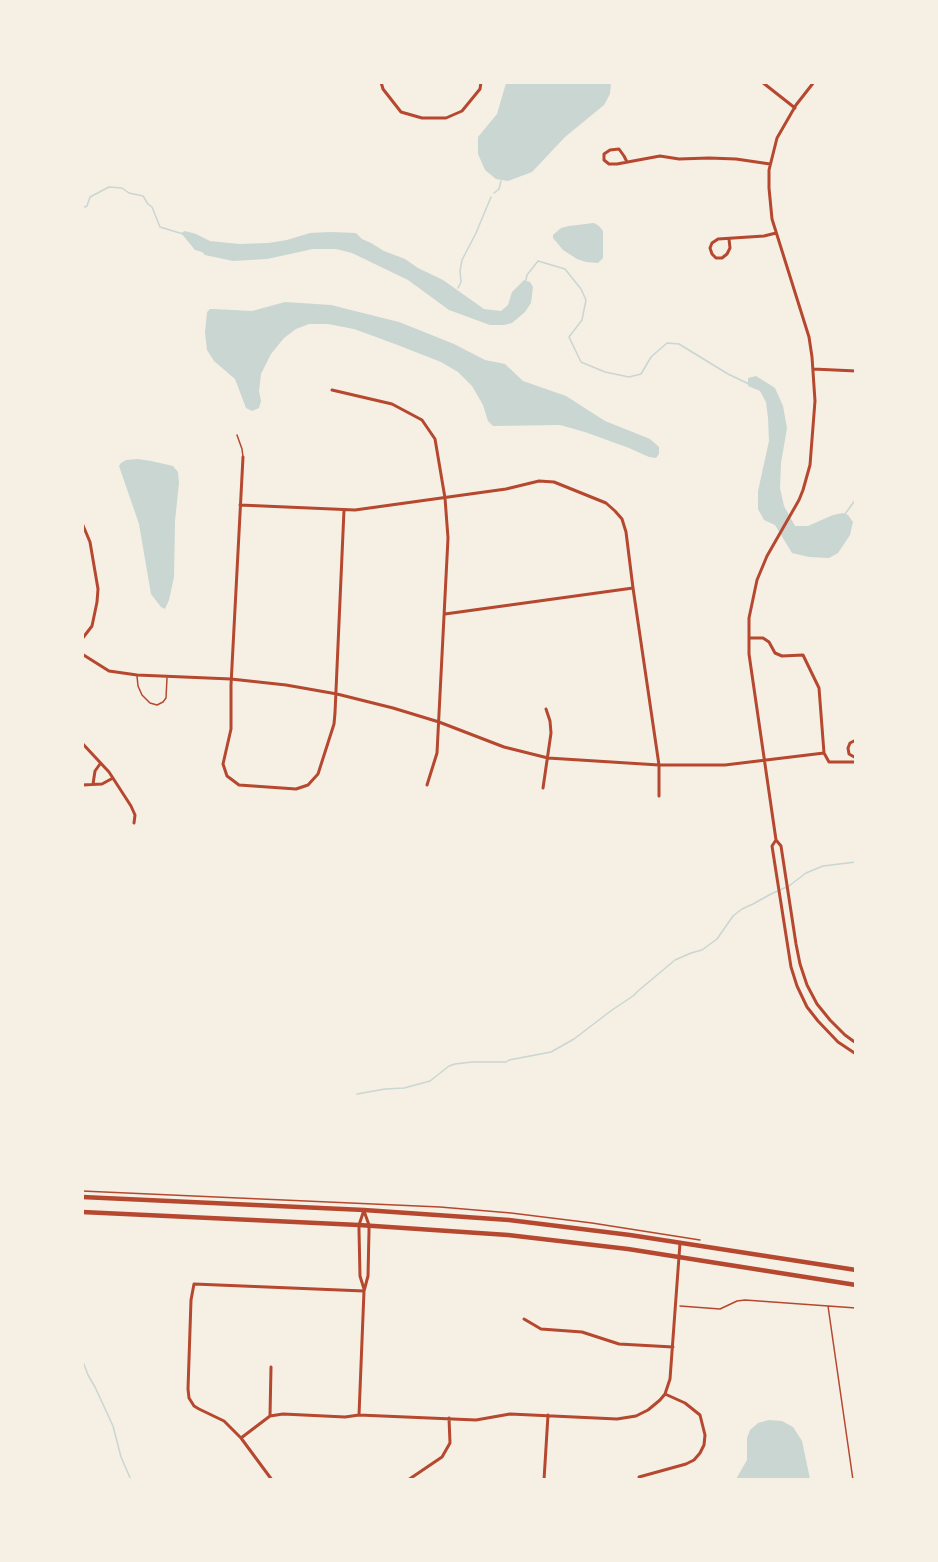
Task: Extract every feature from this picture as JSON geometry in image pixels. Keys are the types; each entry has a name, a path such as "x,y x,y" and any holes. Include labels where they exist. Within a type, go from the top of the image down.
{"main road":[{"path":"82,1197 364,1210 509,1220 630,1235 855,1270"},
{"path":"82,1212 369,1225 508,1235 628,1249 855,1285"}],"street":[{"path":"381,82 383,89 401,112 422,118 446,118 462,111 480,89 481,82"},
{"path":"762,82 795,108"},
{"path":"814,82 777,138 771,164 769,188 769,203 776,233 809,337 815,401 810,465 799,500 772,547 757,580 749,618 749,654 776,840 781,846 800,964 817,1004 830,1020 855,1043"},
{"path":"627,162 619,149 610,150 604,154 604,160 609,164 627,162 660,156 679,159 736,159 771,164"},
{"path":"729,239 730,248 727,254 722,258 716,258 710,248 712,243 718,239 776,233"},
{"path":"813,369 855,371"},
{"path":"332,390 392,404 422,420 435,439 445,498 448,538 437,753 427,784"},
{"path":"243,457 231,679 231,729 223,764 230,779 239,785 296,789 312,782 318,774 334,724 337,694 344,510"},
{"path":"240,505 369,509 506,489 539,481 554,482 606,503 622,519 626,532 659,765 659,796"},
{"path":"82,523 90,542 98,589 92,626 82,639"},
{"path":"445,614 633,588"},
{"path":"749,639 763,638 769,642 775,653 782,656 803,655 819,688 824,753 829,762 855,760"},
{"path":"82,654 109,671 137,675 231,679 337,694 393,708 439,722 504,747 548,758 659,765 725,765 824,753"},
{"path":"543,788 551,733 546,709"},
{"path":"855,740 848,748 849,754 855,760"},
{"path":"82,742 113,778 134,811 134,824"},
{"path":"93,785 95,771 100,764"},
{"path":"82,785 102,784 113,778"},
{"path":"776,840 772,846 788,953 797,986 807,1007 818,1021 838,1042 855,1054"},
{"path":"364,1210 359,1225 360,1276 364,1291"},
{"path":"359,1415 364,1291 368,1276 369,1225 364,1210"},
{"path":"241,1438 270,1416 283,1414 482,1419 510,1414 630,1418 648,1410 660,1400 672,1373 680,1243"},
{"path":"272,1479 241,1438 224,1421 194,1406 188,1393 194,1284 364,1291"},
{"path":"525,1319 541,1329 582,1332 619,1344 674,1347"},
{"path":"270,1416 271,1367"},
{"path":"639,1477 686,1464 694,1460 704,1445 705,1436 700,1415 685,1403 664,1394"},
{"path":"544,1479 548,1415"},
{"path":"408,1479 442,1457 450,1443 449,1418"}],"lane":[{"path":"237,435 243,457"},
{"path":"137,675 142,695 150,703 157,705 166,698 167,676"}],"path":[{"path":"676,1306 720,1309 745,1300 855,1308"},
{"path":"828,1306 854,1479"}],"shaded area":[{"path":"506,82 611,83 610,94 604,105 565,137 532,172 508,181 496,179 485,170 478,154 478,137 497,114"},
{"path":"594,223 603,231 603,258 598,263 577,259 563,250 553,238 553,235 561,228"},
{"path":"185,231 210,241 239,244 268,243 310,233 356,233 362,239 384,251 405,259 443,280 484,309 501,311 508,305 512,292 524,280 530,282 533,287 531,303 525,312 512,323 490,325 449,310 408,280 352,253 336,249 313,249 267,259 233,261 205,255 195,250 181,233"},
{"path":"285,302 331,305 399,322 454,344 485,360 505,364 523,381 566,396 605,421 650,439 659,447 659,454 656,458 649,457 585,432 560,425 493,426 488,421 483,405 472,386 458,372 441,362 395,344 354,329 328,324 309,324 296,329 284,338 271,354 261,374 259,391 261,401 259,408 252,411 246,408 235,379 214,361 207,350 205,333 207,312 210,309 252,311"},
{"path":"756,376 775,388 783,406 787,428 781,463 780,488 784,506 795,526 808,526 843,513 848,515 853,522 850,535 838,553 829,558 792,553 775,525 764,520 758,509 758,491 769,441 766,402 760,391 748,386 748,378"},
{"path":"138,459 173,466 178,472 174,577 165,609 151,594 139,524 119,466 126,460"},
{"path":"769,1420 782,1421 793,1427 802,1441 810,1479 736,1479 747,1460 747,1438 750,1430 758,1423"}],"waterway":[{"path":"494,193 499,189 501,181"},
{"path":"82,208 87,206 90,197 109,187 122,188 129,193 143,196 152,207 160,227 183,234"},
{"path":"458,288 461,282 462,260 491,197"},
{"path":"526,280 527,275 538,261 565,269 581,289 586,300 582,320 569,337 581,362 605,372 629,377 641,374 651,357 667,343 679,344 749,384"},
{"path":"845,514 856,499"},
{"path":"357,1094 404,1088 430,1081 455,1064 506,1062 551,1052 574,1039 633,996 675,960 702,950 717,939 733,916 742,909 789,886 806,873 823,866 856,862"},
{"path":"82,1359 113,1426 121,1457 131,1480"}]}
